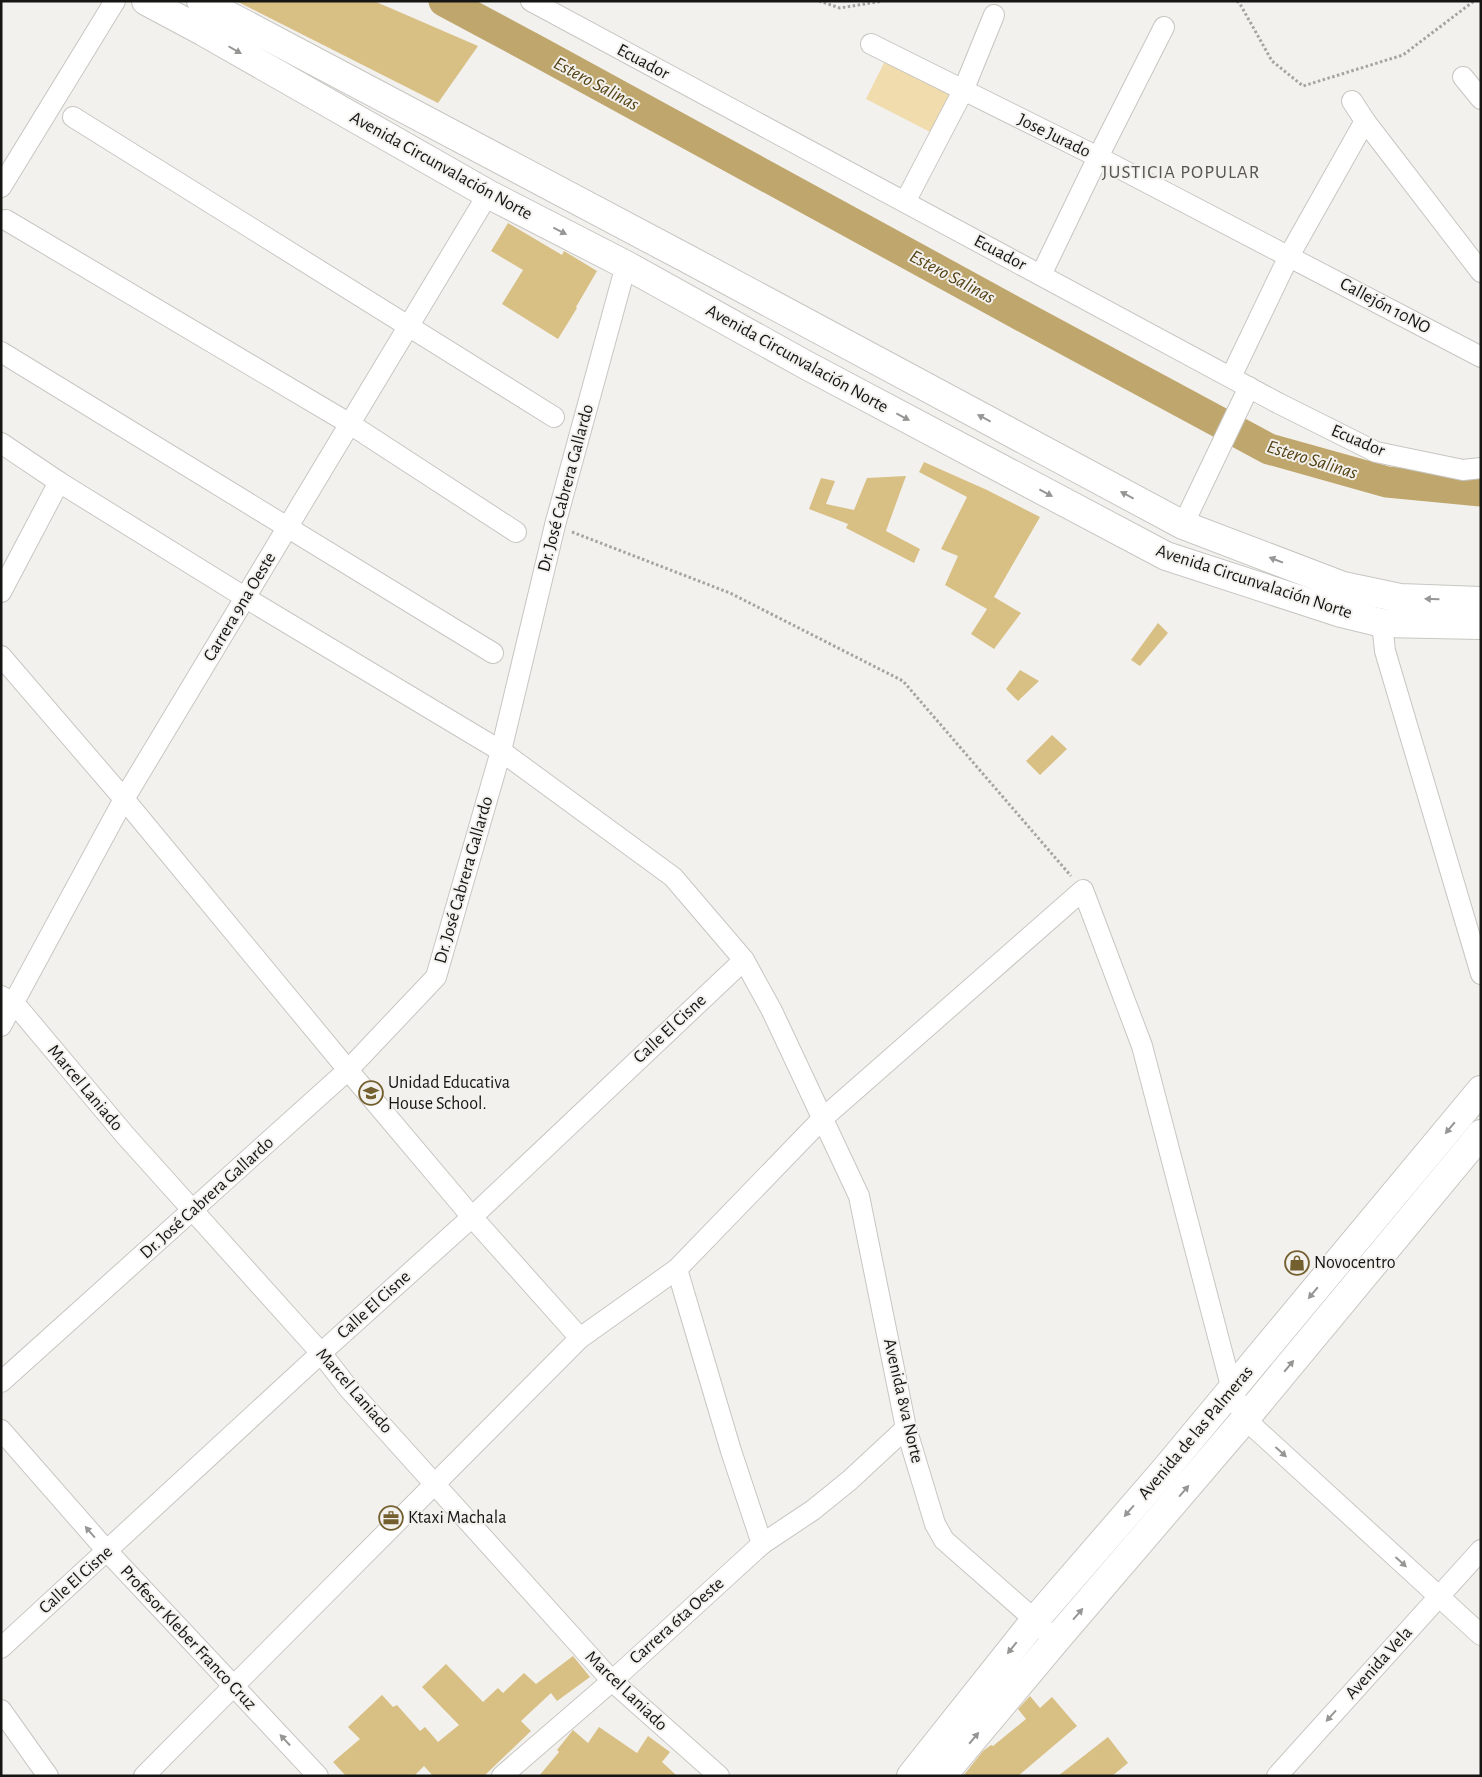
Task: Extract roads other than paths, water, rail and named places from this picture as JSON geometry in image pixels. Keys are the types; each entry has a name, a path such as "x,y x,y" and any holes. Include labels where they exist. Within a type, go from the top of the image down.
{"main road":[{"name":"Avenida Circunvalación Norte","path":"146,1 210,11 686,258 1183,524 1343,586 1400,598 1481,601"},
{"name":"Avenida Circunvalación Norte","path":"210,11 488,194 626,265 814,369 1166,556 1341,613 1382,622 1481,625"},
{"path":"668,288 686,258"},
{"name":"Avenida de las Palmeras","path":"911,1776 1035,1620 1232,1390 1481,1090"},
{"name":"Avenida de las Palmeras","path":"942,1776 1245,1419 1481,1134"}],"street":[{"path":"1,186 115,1"},
{"name":"Ecuador","path":"531,1 1041,275 1240,388 1376,452 1463,470 1481,468"},
{"path":"905,202 963,91 994,15"},
{"path":"1041,275 1164,27"},
{"name":"Jose Jurado","path":"871,44 1098,157 1289,256"},
{"path":"1463,77 1481,99"},
{"path":"1352,101 1365,121 1481,272"},
{"path":"73,117 554,416"},
{"path":"1183,524 1218,453 1289,256 1365,121"},
{"name":"Carrera 9na Oeste","path":"1,1026 8,999 124,799 488,194"},
{"path":"6,220 350,424 516,532"},
{"name":"Callejón 10NO","path":"1289,256 1481,356"},
{"name":"Dr. José Cabrera Gallardo","path":"1,1382 348,1070 436,977 501,752 555,525 626,265"},
{"path":"1,352 289,527 493,654"},
{"name":"Avenida 8va Norte","path":"1,443 59,482 246,598 501,752 673,877 744,960 772,1011 859,1196 906,1428 935,1524 944,1540 1035,1620 1055,1641"},
{"path":"1,592 59,482"},
{"path":"1382,622 1385,650 1481,974"},
{"path":"1,656 124,799 472,1217 580,1338"},
{"path":"144,1776 580,1338 677,1269 822,1119 1083,890 1142,1046 1232,1390 1245,1419 1481,1635"},
{"name":"Calle El Cisne","path":"1,1648 321,1353 472,1217 744,960"},
{"name":"Marcel Laniado","path":"8,999 192,1211 321,1353 349,1389 612,1681 719,1776"},
{"path":"677,1269 731,1451 762,1544"},
{"name":"Carrera 6ta Oeste","path":"502,1776 612,1681 762,1544 813,1510 850,1480 906,1428"},
{"name":"Profesor Kleber Franco Cruz","path":"1,1430 107,1551 318,1776"},
{"name":"Avenida Vela","path":"1277,1776 1481,1550"},
{"path":"1,1710 48,1776"}],"waterway":[{"name":"Estero Salinas","path":"444,1 1269,449 1387,482 1481,491"}],"place":[{"name":"Unidad Educativa House School.","path":"371,1093"},
{"name":"Novocentro","path":"1297,1263"},
{"name":"Ktaxi Machala","path":"391,1518"}],"district":[{"name":"JUSTICIA POPULAR","path":"1181,172"}]}
